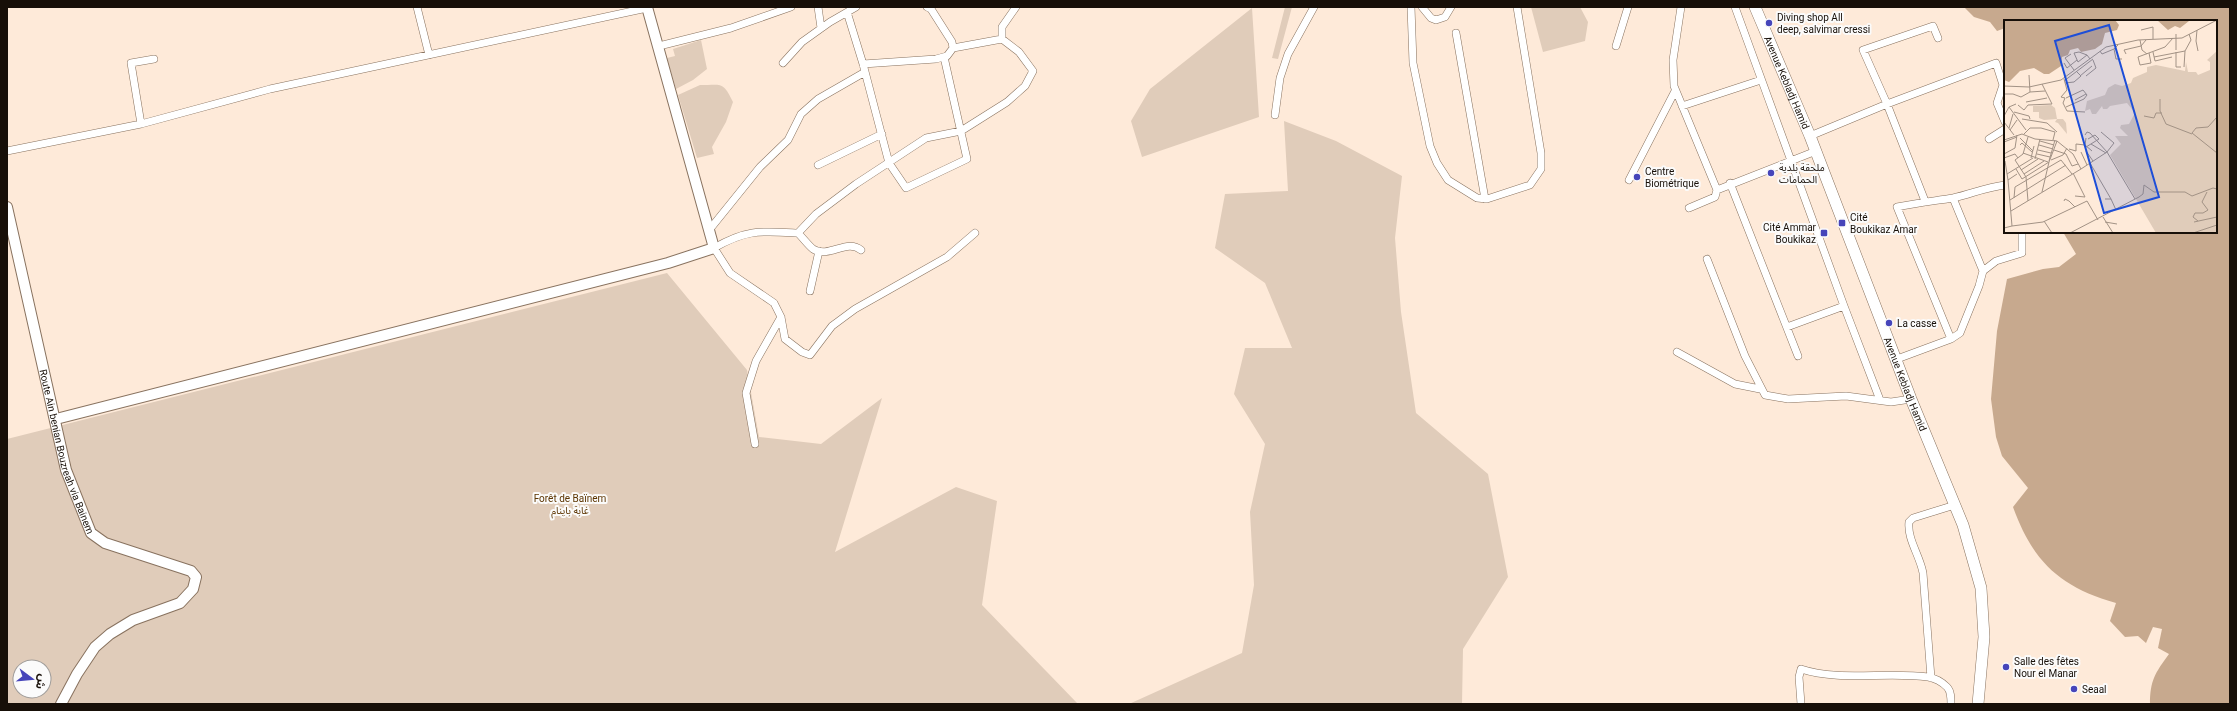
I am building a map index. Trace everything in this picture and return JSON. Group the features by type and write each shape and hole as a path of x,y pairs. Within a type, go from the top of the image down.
{"main road":[{"name":"Avenue Kebladj Hamid","path":"1755,7 1810,136 1897,359 1911,399 1964,525 1981,588 1984,637 1978,704"}],"street":[{"path":"417,7 429,55"},
{"path":"659,46 731,28 791,7"},
{"path":"818,7 821,28"},
{"path":"783,63 802,42 821,28 856,7"},
{"path":"1002,39 1002,27 1016,7"},
{"path":"1275,115 1280,78 1288,54 1314,7"},
{"path":"1411,7 1414,63 1430,146 1437,164 1448,180 1477,198 1485,199 1530,185 1541,169 1541,153 1518,7"},
{"path":"1422,7 1431,18 1436,20 1445,17 1451,7"},
{"path":"1616,46 1628,7"},
{"path":"1681,7 1673,60 1672,75 1675,91 1717,190"},
{"path":"1735,7 1760,80 1792,160 1844,306 1880,400"},
{"path":"7,151 141,124 270,89 647,8 659,46 714,248 730,273 774,303 781,317 785,339 802,352 810,355 832,326 850,313 947,257 975,233"},
{"path":"930,8 952,42 953,48"},
{"path":"847,12 864,64 889,163 906,188 967,159 944,57"},
{"path":"1924,201 1887,104 1863,50 1933,26 1938,38"},
{"path":"1456,33 1485,199"},
{"path":"798,233 816,214 926,138 961,131 1007,102 1025,86 1033,71 1019,52 1002,39 953,48 947,56 944,57 864,64"},
{"path":"141,124 131,63 154,59"},
{"path":"1810,136 1887,104 1996,63 2003,85 1997,103 2004,120"},
{"path":"710,229 760,167 788,140 801,114 818,99 866,72"},
{"path":"1682,106 1760,80"},
{"path":"1629,180 1675,91"},
{"path":"1989,139 2004,131"},
{"path":"818,165 882,134"},
{"path":"1689,208 1714,197 1717,190 1730,183 1816,151"},
{"path":"1730,183 1798,356"},
{"path":"1951,339 1897,207 1924,201 1953,198 1992,186 2004,185"},
{"path":"1897,359 1951,339 1960,333 1979,286 1983,271 1953,198"},
{"name":"Route Ain benian Bouzreah via Bainem","path":"7,207 56,419 66,470 91,533 105,544 191,571 196,577 193,589 180,603 133,620 110,634 96,647 77,674 61,704"},
{"path":"56,419 668,263 714,248 734,236 754,231 798,233 814,249 825,252 848,246 856,246 861,250"},
{"path":"1983,271 1996,261 2022,252 2022,233"},
{"path":"810,291 819,250"},
{"path":"1706,258 1760,390 1765,395 1774,398 1846,396 1891,402 1911,399"},
{"path":"1787,327 1844,306"},
{"path":"755,444 746,393 756,361 781,317"},
{"path":"1676,352 1735,384 1760,390"},
{"path":"1931,678 1923,573 1921,559 1911,540 1909,522 1914,518 1955,505"},
{"path":"1801,704 1799,677 1801,669 1810,672 1931,678 1947,687 1950,692 1951,704"}],"green space":[{"path":"1285,7 1292,7 1278,59 1272,58"},
{"path":"1531,7 1580,7 1588,22 1585,41 1543,52"},
{"path":"1252,8 1259,117 1142,157 1131,121 1150,89"},
{"path":"701,40 707,69 693,80 676,89 667,58 675,56 673,49"},
{"path":"700,85 717,85 724,87 733,102 726,122 712,147 714,154 697,158 678,95"},
{"path":"1284,121 1336,141 1402,176 1395,238 1401,312 1416,413 1488,474 1508,577 1463,649 1462,704 1129,704 1242,653 1254,585 1250,512 1265,444 1234,394 1245,348 1292,348 1265,283 1215,248 1225,194 1288,191"},
{"name":"Forêt de Baïnem غابة باينام","path":"667,273 747,370 759,437 821,444 882,398 835,552 956,487 997,501 982,605 1078,704 7,704 7,439"}],"shaded area":[{"path":"1964,7 2230,7 2230,704 2150,704 2152,683 2169,654 2158,648 2162,629 2153,627 2146,643 2138,636 2125,637 2110,621 2116,603 2096,597 2064,580 2051,570 2040,557 2030,543 2013,507 2028,488 2002,456 1996,437 1991,399 1997,331 2007,279 2043,269 2059,267 2076,254 2064,233 2217,233 2217,20 2004,20 2004,28 1997,31 1990,22 1974,17"}],"place":[{"name":"Diving shop All deep, salvimar cressi","path":"1769,23"},
{"name":"ملحقة بلدية الحمامات","path":"1771,173"},
{"name":"Centre Biométrique","path":"1637,177"},
{"name":"Cité Boukikaz Amar","path":"1842,223"},
{"name":"Cité Ammar Boukikaz","path":"1824,233"},
{"name":"La casse","path":"1889,323"},
{"name":"Salle des fêtes Nour el Manar","path":"2006,667"},
{"name":"Seaal","path":"2074,689"}]}
